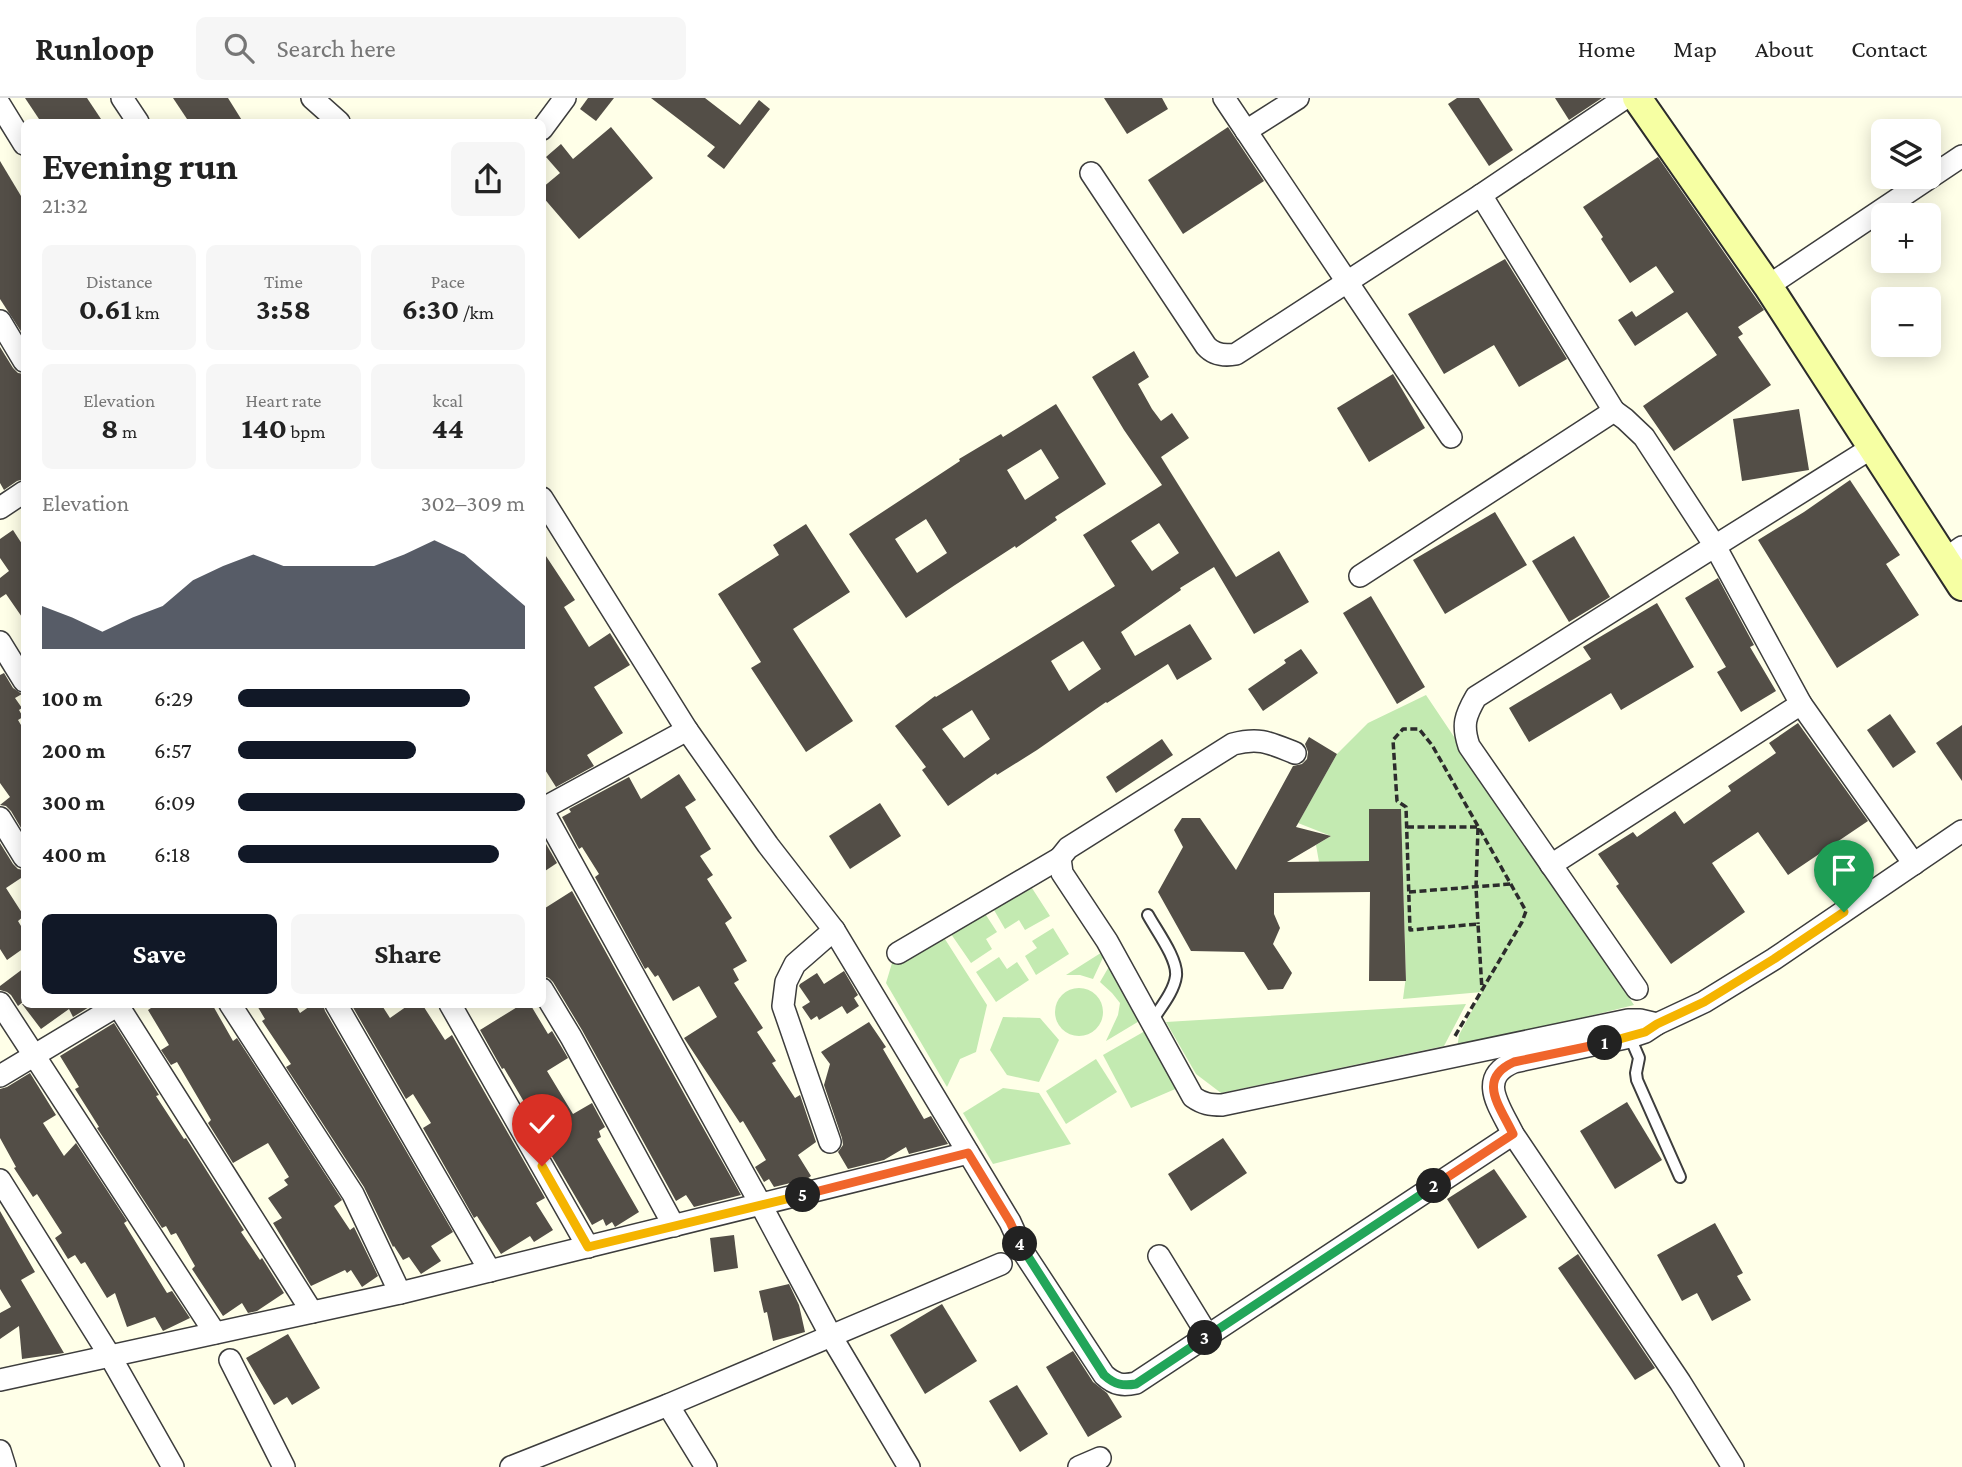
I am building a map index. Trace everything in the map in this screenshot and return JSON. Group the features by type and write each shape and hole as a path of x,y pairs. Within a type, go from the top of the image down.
{"street":[{"path":"122,98 136,119"},
{"path":"312,98 336,119"},
{"path":"546,124 565,98"},
{"path":"1224,98 1451,437"},
{"path":"1246,131 1298,98"},
{"path":"1091,173 1206,346 1215,353 1229,355 1236,354 1347,282 1625,98"},
{"path":"1637,98 1768,286 1873,447 1953,553 1962,586"},
{"path":"0,105 21,139"},
{"path":"1768,286 1962,156"},
{"path":"1481,195 1614,411 1644,437 1715,546 1801,704 1914,864"},
{"path":"0,321 21,356"},
{"path":"1360,576 1614,411"},
{"path":"1637,989 1469,746 1465,733 1466,715 1476,697 1873,447"},
{"path":"0,507 21,494"},
{"path":"546,504 687,730 768,845 834,930 1010,1222 1024,1253 1104,1375 1112,1382 1136,1384 1513,1134"},
{"path":"0,642 21,676"},
{"path":"1551,865 1801,704"},
{"path":"546,807 687,730"},
{"path":"898,953 1060,858 1068,848 1233,744 1245,740 1263,741 1295,753"},
{"path":"546,814 831,1336 909,1467"},
{"path":"0,818 21,853"},
{"path":"1734,1467 1513,1134 1494,1094 1496,1074 1514,1062 1645,1032 1704,1002 1736,984 1962,831"},
{"path":"1060,858 1062,873 1107,941 1193,1097 1207,1105 1222,1105 1628,1020 1657,1024"},
{"path":"830,1142 783,1006 786,982 795,964 834,930"},
{"path":"546,996 674,1226"},
{"path":"0,1003 215,1333"},
{"path":"0,1076 113,1008"},
{"path":"120,1008 313,1312"},
{"path":"233,1008 353,1194 400,1293"},
{"path":"338,1008 490,1271"},
{"path":"452,1008 588,1247"},
{"path":"0,1380 400,1293 968,1153"},
{"path":"0,1180 110,1356 173,1467"},
{"path":"1159,1256 1208,1336"},
{"path":"511,1467 668,1405 1001,1264"},
{"path":"230,1360 284,1467"},
{"path":"668,1405 706,1467"},
{"path":"0,1451 5,1467"},
{"path":"1079,1467 1100,1458"}],"lane":[{"path":"1148,915 1175,964 1176,975 1173,986 1152,1021"},
{"path":"1630,1037 1639,1058 1637,1080 1680,1177"}],"path":[{"path":"1452,1041 1526,911 1432,745 1419,729 1404,729 1393,740 1397,801 1406,807 1410,930 1478,924"},
{"path":"1407,827 1478,827"},
{"path":"1478,827 1476,887 1482,990"},
{"path":"1409,892 1511,884"}],"green space":[{"path":"1426,695 1634,1005 1457,1049 1459,1035 1482,992 1403,999 1406,976 1401,809 1369,809 1369,861 1319,862 1316,845 1331,836 1298,823 1337,754 1368,723"},
{"path":"1030,885 1050,916 1025,930 1019,920 1005,929 994,910"},
{"path":"984,912 997,932 986,939 992,949 971,963 951,934"},
{"path":"1053,928 1069,954 1036,975 1025,956 1037,948 1032,941"},
{"path":"943,936 987,1005 976,1052 960,1059 947,1087 886,983 892,963"},
{"path":"1107,949 1093,979 1066,975"},
{"path":"999,957 1007,969 1017,962 1029,980 996,1002 976,972"},
{"path":"1114,958 1146,1017 1106,1041 1118,1015 1120,1003 1100,982"},
{"path":"1079,988 1088,989 1096,995 1102,1003 1102,1021 1096,1029 1088,1035 1079,1036 1070,1035 1062,1029 1056,1021 1055,1012 1056,1003 1062,995 1070,989"},
{"path":"1466,1004 1444,1046 1221,1093 1196,1074 1166,1022"},
{"path":"1003,1017 1040,1018 1059,1040 1039,1082 1007,1075 990,1050"},
{"path":"1152,1027 1187,1084 1131,1108 1103,1055"},
{"path":"1096,1059 1117,1092 1066,1124 1046,1091"},
{"path":"1003,1088 1039,1093 1071,1144 993,1164 963,1113"}],"building":[{"path":"25,98 87,98 101,119 39,119"},
{"path":"173,98 228,98 241,119 187,119"},
{"path":"588,98 614,98 596,121 580,109"},
{"path":"651,98 705,98 740,125 759,100 770,109 724,169 707,156 715,147"},
{"path":"1104,98 1162,98 1168,109 1127,134"},
{"path":"1457,98 1479,98 1513,150 1489,166 1448,104"},
{"path":"1555,98 1602,98 1569,120"},
{"path":"611,127 653,178 579,239 546,201 546,185 560,173 546,157 561,144 573,159"},
{"path":"1228,127 1264,181 1183,234 1148,180"},
{"path":"1658,157 1764,310 1738,327 1743,334 1738,337 1771,385 1674,451 1643,406 1717,355 1687,312 1635,346 1618,320 1632,311 1636,317 1674,292 1656,266 1630,283 1583,207"},
{"path":"0,161 21,196 21,331 0,299"},
{"path":"1505,259 1567,359 1519,387 1494,345 1444,374 1408,314"},
{"path":"0,347 13,368 21,374 21,480 4,490 0,483"},
{"path":"1134,351 1149,377 1138,384 1152,409 1161,421 1172,413 1189,438 1161,457 1236,577 1279,551 1309,602 1254,634 1214,567 1180,588 1181,590 1121,632 1135,656 1190,624 1212,659 1177,680 1168,664 948,806 922,770 926,767 895,726 935,696 1115,586 1083,535 1162,485 1092,377","holes":["1159,523 1179,553 1152,571 1131,541","1083,641 1101,669 1069,691 1051,661","972,710 990,739 964,758 942,729"]},
{"path":"1393,374 1425,428 1369,462 1337,408"},
{"path":"1056,404 1106,484 1055,517 1057,520 1016,548 1015,546 906,618 849,534 960,461 959,459 1001,434 1003,437","holes":["1041,449 1059,478 1025,500 1007,470","926,519 947,553 917,573 895,539"]},
{"path":"1799,409 1809,470 1742,481 1733,419"},
{"path":"1850,480 1900,555 1886,564 1919,615 1837,668 1758,540"},
{"path":"1495,512 1527,565 1445,614 1413,560"},
{"path":"806,524 850,592 793,629 853,721 806,752 751,668 761,662 718,594 779,555 773,545"},
{"path":"13,530 21,542 21,616 6,594 0,598 0,578 9,571 0,558 0,539"},
{"path":"1574,536 1610,597 1569,622 1532,561"},
{"path":"546,556 575,600 564,607 589,647 610,633 630,665 594,687 623,733 587,755 594,766 556,787 546,771"},
{"path":"1718,578 1754,645 1750,647 1776,691 1741,712 1717,672 1726,667 1685,598"},
{"path":"1371,596 1425,687 1397,704 1343,613"},
{"path":"1657,603 1694,667 1621,710 1611,693 1529,742 1509,708 1591,659 1583,647"},
{"path":"1301,649 1318,673 1263,711 1248,689 1286,663 1284,660"},
{"path":"4,673 13,688 21,693 15,698 21,707 21,718 18,720 21,725 21,828 11,811 0,805 10,797 0,783 0,675"},
{"path":"1890,714 1916,752 1893,768 1867,730"},
{"path":"1798,723 1868,821 1788,875 1758,832 1712,863 1745,912 1671,964 1616,886 1619,884 1598,854 1633,832 1637,837 1675,811 1684,824 1731,791 1728,786 1776,753 1769,743"},
{"path":"1962,725 1962,781 1936,743"},
{"path":"1309,737 1337,754 1296,827 1331,836 1287,862 1369,861 1369,809 1401,809 1406,981 1369,981 1370,892 1274,893 1274,914 1280,928 1273,944 1292,973 1283,989 1268,990 1244,952 1191,951 1158,892 1183,847 1174,830 1182,818 1200,818 1236,870 1293,766 1302,764 1307,759 1305,744"},
{"path":"1162,739 1173,755 1116,793 1106,777"},
{"path":"679,774 696,800 685,807 711,849 700,856 713,875 707,879 732,918 725,923 747,961 733,969 739,980 734,983 763,1028 757,1032 776,1061 772,1063 795,1098 800,1095 816,1142 798,1155 811,1176 807,1179 774,1187 769,1179 764,1182 755,1167 766,1160 743,1121 740,1123 684,1038 717,1017 699,986 673,1001 658,975 655,977 648,967 645,969 595,877 599,874 582,847 579,849 562,817 571,812 569,809 629,777 641,799"},
{"path":"880,803 901,836 850,869 829,836"},
{"path":"0,843 13,864 21,870 21,878 6,888 21,911 21,918 18,921 21,926 21,950 7,960 0,949"},
{"path":"546,844 557,863 546,870"},
{"path":"572,891 741,1195 694,1207 686,1195 676,1201 582,1030 553,982 546,977 546,907"},
{"path":"21,970 21,1004 18,1006 11,995 0,990 0,986"},
{"path":"844,971 858,995 854,998 859,1006 847,1014 842,1006 819,1020 817,1016 811,1020 802,1007 810,1002 800,984 817,973 824,984"},
{"path":"25,1008 88,1008 73,1017 69,1009 41,1029"},
{"path":"214,1008 233,1041 237,1038 342,1200 334,1206 350,1230 354,1227 378,1276 362,1287 351,1270 347,1273 345,1270 311,1286 273,1223 282,1218 268,1198 288,1185 284,1180 289,1177 268,1143 233,1163 208,1123 211,1120 177,1062 171,1065 161,1050 169,1045 148,1010"},
{"path":"258,1008 297,1008 300,1013 307,1008 324,1008 453,1232 431,1246 441,1261 421,1274 409,1257 403,1260 393,1247 364,1187 286,1067 291,1064 262,1021 265,1019"},
{"path":"353,1008 384,1008 390,1018 404,1008 425,1008 445,1040 452,1035 545,1198 536,1203 553,1230 534,1242 530,1236 501,1254 477,1216 474,1218 423,1128 431,1123 413,1094 406,1099"},
{"path":"516,1008 532,1008 548,1034 552,1031 568,1058 547,1071 573,1114 592,1103 605,1127 599,1131 601,1137 597,1139 639,1212 615,1227 612,1222 606,1226 603,1219 592,1225 537,1131 540,1129 480,1030"},
{"path":"869,1022 886,1047 883,1049 924,1119 931,1116 948,1144 909,1154 906,1147 884,1160 848,1169 838,1152 843,1145 842,1138 824,1085 830,1064 821,1052"},
{"path":"114,1023 159,1095 156,1096 244,1230 241,1232 260,1260 262,1258 284,1293 257,1311 248,1313 242,1303 223,1316 192,1269 195,1266 176,1233 171,1235 166,1226 162,1228 75,1089 79,1087 60,1056"},
{"path":"30,1073 56,1115 43,1123 64,1156 76,1143 127,1221 124,1223 167,1293 172,1291 190,1318 163,1331 155,1317 127,1327 115,1293 107,1298 85,1262 81,1264 75,1255 68,1259 55,1238 62,1233 37,1194 33,1197 14,1168 16,1167 0,1138 0,1089"},
{"path":"1627,1102 1662,1160 1615,1189 1580,1131"},
{"path":"1223,1138 1247,1173 1191,1211 1168,1174"},
{"path":"1494,1169 1527,1217 1478,1249 1447,1199"},
{"path":"0,1211 35,1272 21,1280 64,1353 22,1359 19,1326 0,1339 0,1313 11,1307 0,1289"},
{"path":"1715,1223 1743,1273 1737,1276 1751,1300 1712,1321 1697,1293 1682,1301 1657,1255"},
{"path":"734,1235 738,1268 714,1272 710,1238"},
{"path":"1578,1254 1655,1368 1635,1380 1558,1268"},
{"path":"789,1284 799,1305 805,1332 773,1341 759,1291"},
{"path":"942,1304 977,1361 925,1394 890,1335"},
{"path":"288,1334 320,1388 292,1405 287,1397 274,1405 246,1358"},
{"path":"1073,1351 1093,1382 1107,1393 1122,1417 1088,1437 1046,1367"},
{"path":"1017,1385 1048,1434 1020,1452 989,1401"}],"route":[{"path":"542,1166 588,1247 968,1153 1010,1222 1024,1253 1104,1375 1112,1382 1136,1384 1513,1134 1494,1094 1496,1074 1505,1066 1645,1032 1736,984 1844,912"}]}
